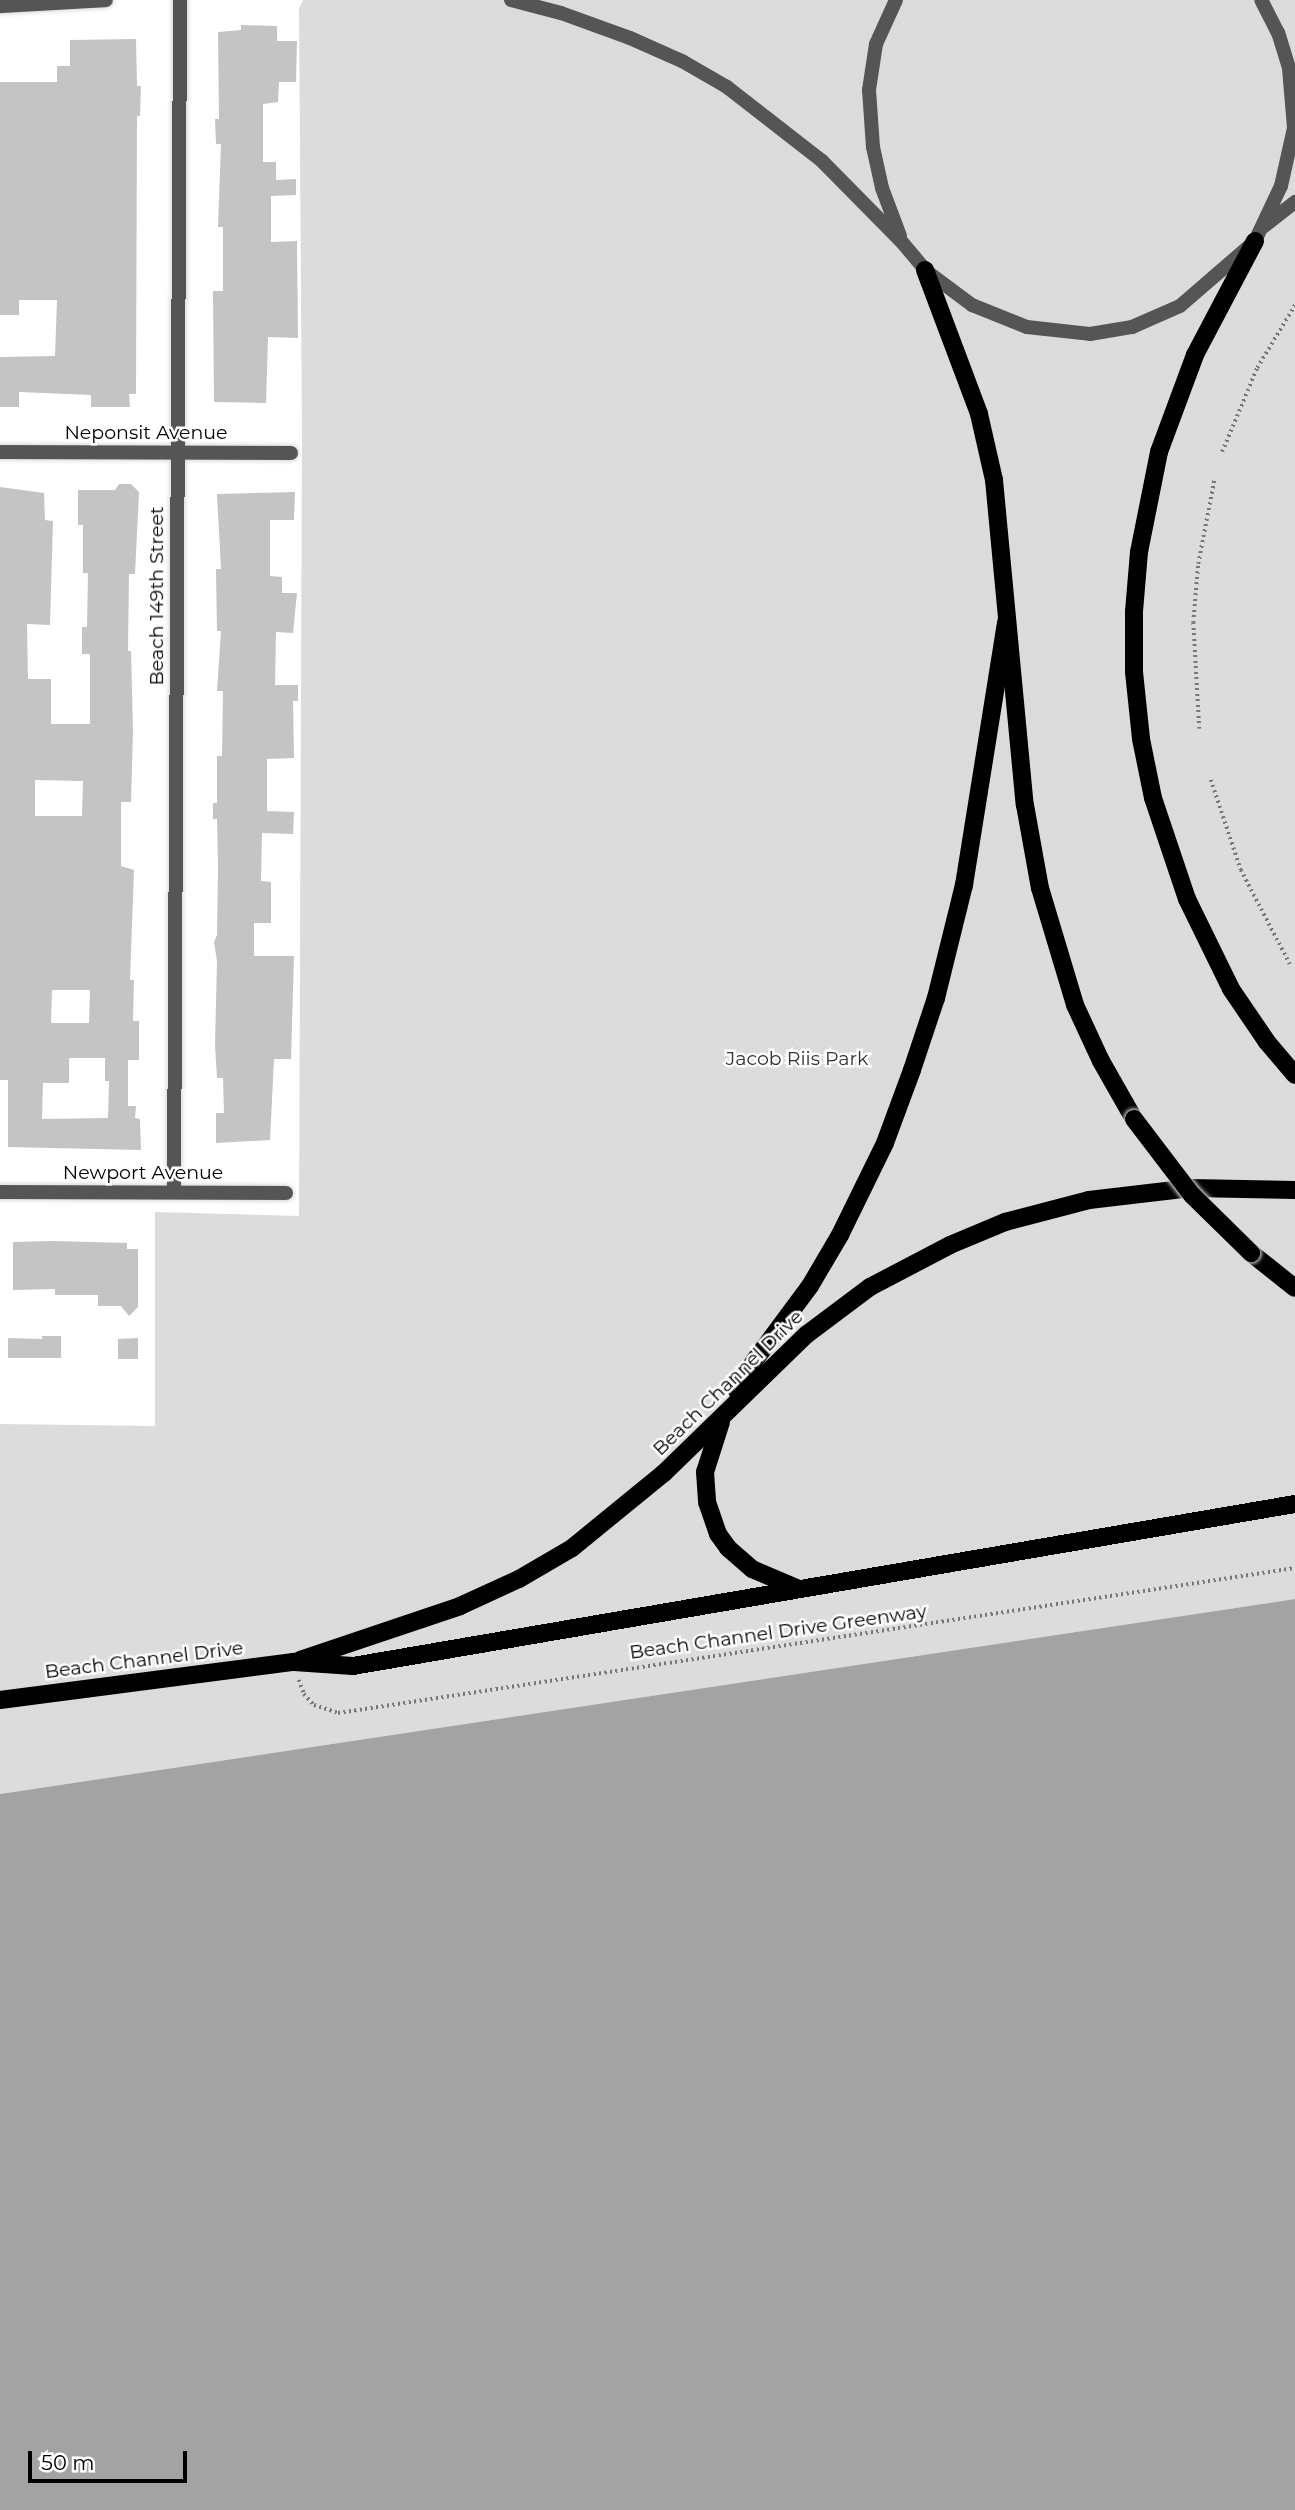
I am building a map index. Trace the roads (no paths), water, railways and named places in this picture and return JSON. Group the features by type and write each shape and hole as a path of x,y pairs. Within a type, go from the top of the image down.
{"main road":[{"path":"1259,234 1195,355 1159,452 1139,552 1134,612 1134,672 1141,739 1153,798 1186,900 1231,989 1267,1042 1295,1075"},
{"path":"925,270 979,414 988,449 1001,525 1006,622 1029,834 1048,920 1087,1033 1135,1119 1192,1195 1251,1253 1295,1288"},
{"path":"802,1590 768,1578 728,1548 712,1519 705,1472 724,1413 755,1360 810,1286 840,1235 885,1143 912,1070 936,998 964,885 1006,622"},
{"name":"Beach Channel Drive","path":"0,1700 294,1662 429,1619 519,1579 572,1548 619,1513 787,1351 845,1304 895,1272 979,1232 1050,1209 1121,1195 1191,1188 1295,1190"},
{"name":"Beach Channel Drive","path":"294,1662 353,1666 1295,1504"}],"street":[{"path":"0,6 106,0"},
{"name":"Beach 149th Street","path":"174,1192 180,0"},
{"path":"511,0 561,6 656,49 727,88 804,145 901,241 925,270 955,295 1008,322 1048,331 1090,334 1132,327 1180,306 1295,202"},
{"path":"896,0 876,44 869,108 877,167 901,241"},
{"path":"1259,234 1287,164 1294,108 1284,51 1261,0"},
{"name":"Neponsit Avenue","path":"0,452 291,453"},
{"name":"Newport Avenue","path":"0,1192 286,1193"}],"park label":[{"name":"Jacob Riis Park","path":"797,1059"}]}
